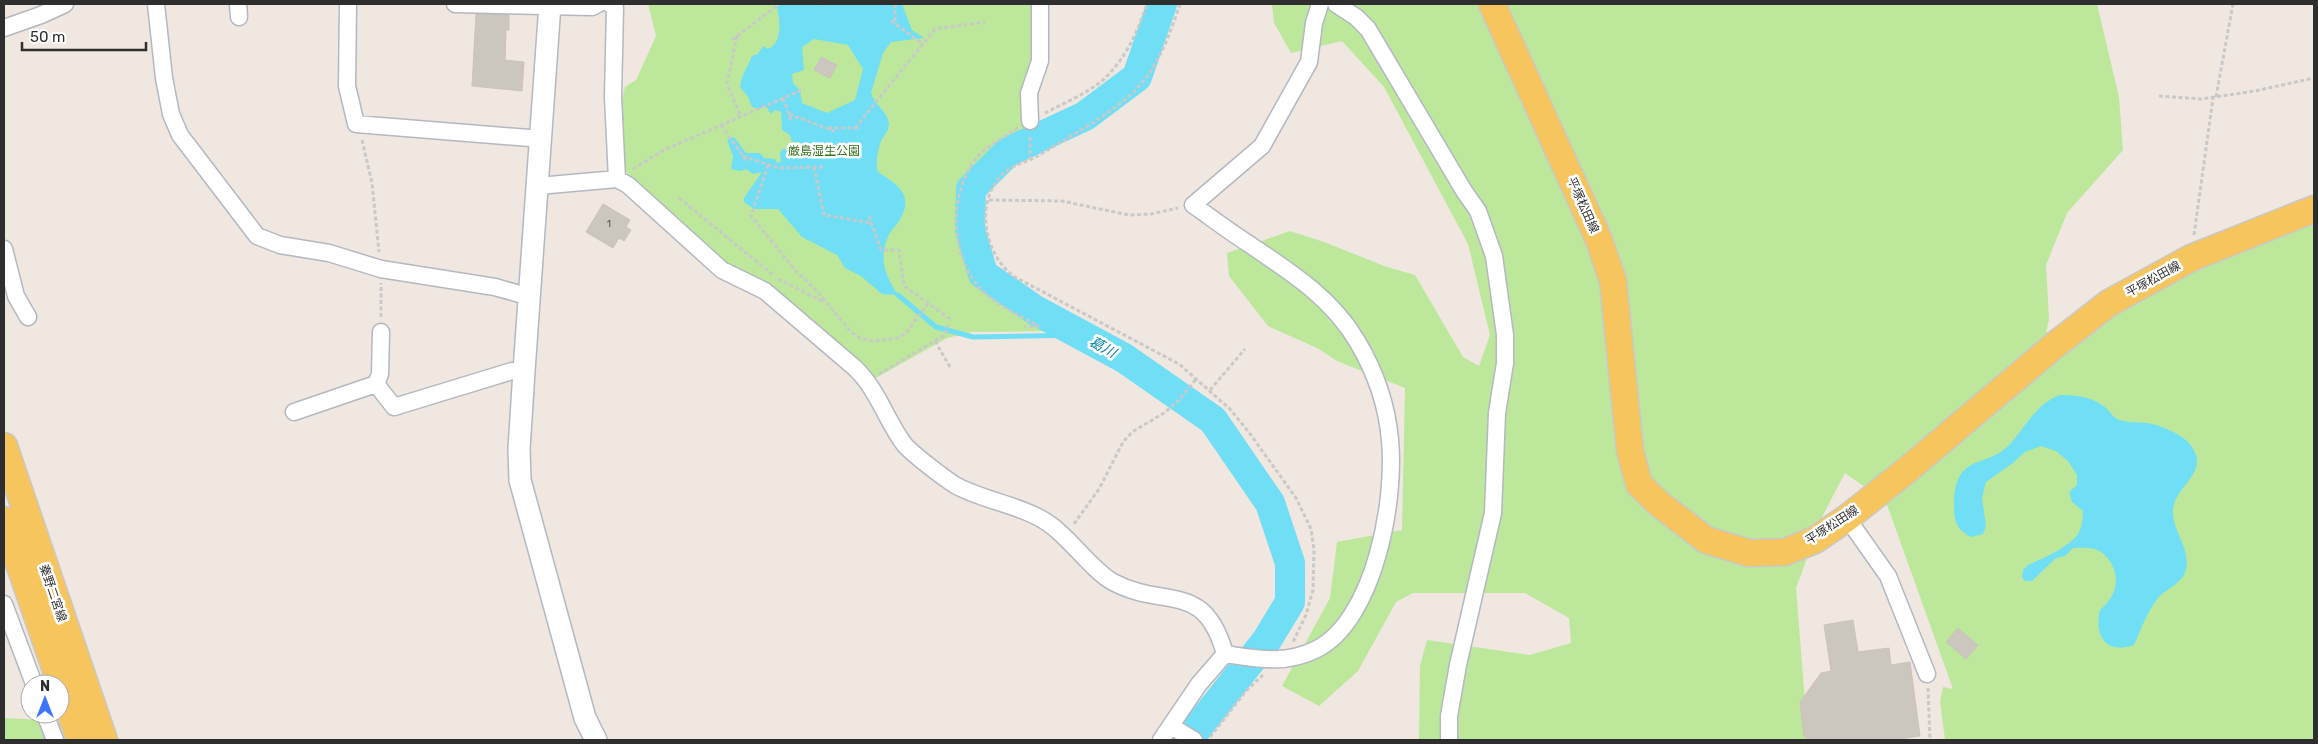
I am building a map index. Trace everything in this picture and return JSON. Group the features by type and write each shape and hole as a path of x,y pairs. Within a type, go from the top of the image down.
{"main road":[{"name":"平塚松田線","path":"1492,4 1599,240 1613,280 1630,451 1639,484 1657,502 1706,540 1749,553 1785,552 1815,540 1847,518 2055,345 2109,303 2191,258 2314,210"},
{"name":"秦野二宮線","path":"4,446 104,740"},
{"name":"秦野二宮線","path":"4,520 80,740"}],"street":[{"path":"156,4 164,78 171,114 185,142 257,236 280,245 329,253 381,269 495,287 530,296"},
{"path":"348,4 347,86 356,124 542,139"},
{"path":"455,4 592,7 598,4"},
{"path":"610,4 615,8 614,97 617,179"},
{"path":"1030,121 1029,93 1040,61 1040,4"},
{"path":"1162,740 1199,684 1231,655 1275,660 1318,649 1334,636 1362,599 1384,531 1390,487 1390,441 1385,411 1375,374 1358,341 1333,306 1276,262 1193,205 1262,146 1309,62 1314,23 1320,4"},
{"path":"1336,4 1356,17 1368,29 1464,192 1478,211 1494,256 1501,298 1505,363 1497,412 1493,513 1458,665 1449,716 1449,740"},
{"path":"4,28 41,15 56,5"},
{"path":"550,5 519,449 520,480 586,718 596,740"},
{"path":"538,186 617,179 641,196 722,270 765,291 868,380 905,445 954,484 1037,517 1052,525 1111,582 1140,592 1190,603 1200,609 1215,626 1231,655"},
{"path":"4,250 16,296 28,318"},
{"path":"294,412 376,384 380,374 381,332"},
{"path":"376,384 394,407 512,371 524,371"},
{"path":"1847,518 1888,576 1927,674"},
{"path":"4,604 30,674"},
{"path":"49,724 55,740"},
{"path":"1171,726 1194,740"}],"path":[{"path":"732,40 779,4"},
{"path":"895,4 895,24"},
{"path":"1024,327 1038,326 991,298 977,285 962,253 956,230 962,187 976,159 985,150 1030,121 1086,92 1102,80 1122,58 1141,22 1147,4"},
{"path":"1180,4 1163,47 1152,68 1136,89 1110,111 1030,160 1006,171 995,184 989,200 986,209 986,231 995,256 1002,267 1013,276 1179,364 1210,390 1230,409 1279,473 1296,498 1311,529 1314,550 1313,590 1306,615 1271,666 1246,692 1207,740"},
{"path":"2191,258 2215,97 2233,4"},
{"path":"891,21 923,44"},
{"path":"855,128 935,29 985,22"},
{"path":"737,36 727,84 741,117"},
{"path":"2159,96 2201,100 2314,78"},
{"path":"635,168 664,150 804,89"},
{"path":"783,98 792,123"},
{"path":"789,114 834,131"},
{"path":"1030,121 1030,160"},
{"path":"356,124 361,134 372,183 381,269 381,332"},
{"path":"720,125 748,163"},
{"path":"824,128 861,128"},
{"path":"743,156 778,168 825,167"},
{"path":"768,165 751,216 796,271 851,332 860,338 873,341 898,338 906,333 928,303"},
{"path":"814,167 824,216 871,223"},
{"path":"679,198 781,281 826,303"},
{"path":"989,200 1062,201 1129,215 1151,214 1193,205"},
{"path":"869,216 881,250 899,250 904,286 936,311 950,319"},
{"path":"868,380 946,334 948,326"},
{"path":"935,341 950,367"},
{"path":"1210,390 1245,349"},
{"path":"1065,538 1099,489 1123,442 1132,432 1164,413 1178,401 1196,378"},
{"path":"1927,674 1930,740"}],"green space":[{"name":"厳島湿生公園","path":"648,4 1033,4 1036,58 1023,92 1025,128 991,152 977,167 968,185 963,204 961,224 963,244 969,264 979,281 998,301 1052,331 972,332 947,338 874,379 730,268 623,169 623,125 618,118 625,87 636,80 656,36"},
{"path":"1272,4 2097,4 2119,97 2123,150 2067,213 2046,265 2049,320 2046,332 2087,326 2150,287 2314,215 2314,740 1945,740 1940,701 1943,687 1953,689 1886,502 1845,473 1823,515 1796,588 1808,740 1419,740 1420,666 1427,640 1530,655 1571,643 1569,618 1525,593 1413,593 1396,602 1358,671 1319,706 1282,686 1330,598 1337,542 1402,530 1405,388 1337,361 1317,348 1268,326 1229,276 1227,253 1290,231 1324,242 1387,267 1415,275 1463,357 1479,366 1490,335 1468,244 1384,87 1342,41 1291,53 1274,23"},
{"path":"4,718 20,719 20,724 67,724 87,740 4,740"}],"water":[{"path":"779,4 902,4 912,30 924,38 891,42 883,53 871,93 886,115 889,123 878,152 878,172 898,186 905,197 904,212 889,235 884,253 887,275 898,295 882,294 861,276 845,268 837,255 802,237 778,209 754,209 744,202 744,198 762,172 753,174 746,169 741,171 731,169 733,156 727,140 734,137 746,153 760,153 764,158 775,159 777,163 781,161 780,153 783,149 793,151 800,145 800,142 792,142 790,135 782,130 781,112 775,110 771,114 766,106 758,109 752,107 748,97 740,87 743,75 752,56 758,54 763,46 768,49 776,42 779,31 777,8","holes":["814,39 848,45 863,69 855,100 827,113 802,103 800,90 793,83 792,74 804,70 802,47"]},
{"path":"2060,395 2079,396 2090,399 2101,404 2116,418 2121,420 2147,423 2169,430 2188,442 2195,452 2197,461 2195,469 2180,492 2173,509 2175,525 2186,556 2185,572 2177,583 2154,603 2134,645 2116,647 2109,645 2100,635 2100,610 2113,594 2116,582 2116,576 2111,563 2101,552 2091,548 2073,548 2065,556 2056,558 2032,581 2025,581 2022,577 2023,570 2028,565 2055,552 2074,539 2081,526 2083,511 2072,502 2069,492 2077,485 2077,475 2068,461 2056,451 2041,446 2025,452 1986,482 1982,498 1986,526 1983,534 1971,537 1960,529 1955,519 1955,491 1959,478 1965,470 1972,464 2001,452 2011,443 2038,409"}],"building":[{"path":"476,14 509,15 509,30 506,30 505,60 524,62 522,91 472,86"},
{"path":"821,57 837,65 830,78 814,70"},
{"path":"603,204 630,220 626,227 631,230 624,241 619,238 613,248 586,232"},
{"path":"1853,620 1858,652 1889,648 1891,665 1910,662 1920,736 1893,740 1810,740 1804,736 1800,702 1821,673 1831,671 1824,625"},
{"path":"1958,628 1978,645 1966,659 1946,642"}],"waterway":[{"name":"葛川","path":"1162,4 1137,77 1085,116 1008,152 971,189 970,229 983,274 1035,310 1124,358 1213,420 1270,503 1290,563 1290,602 1267,640 1188,740"},
{"path":"898,295 936,327 973,337 1080,335"}]}
